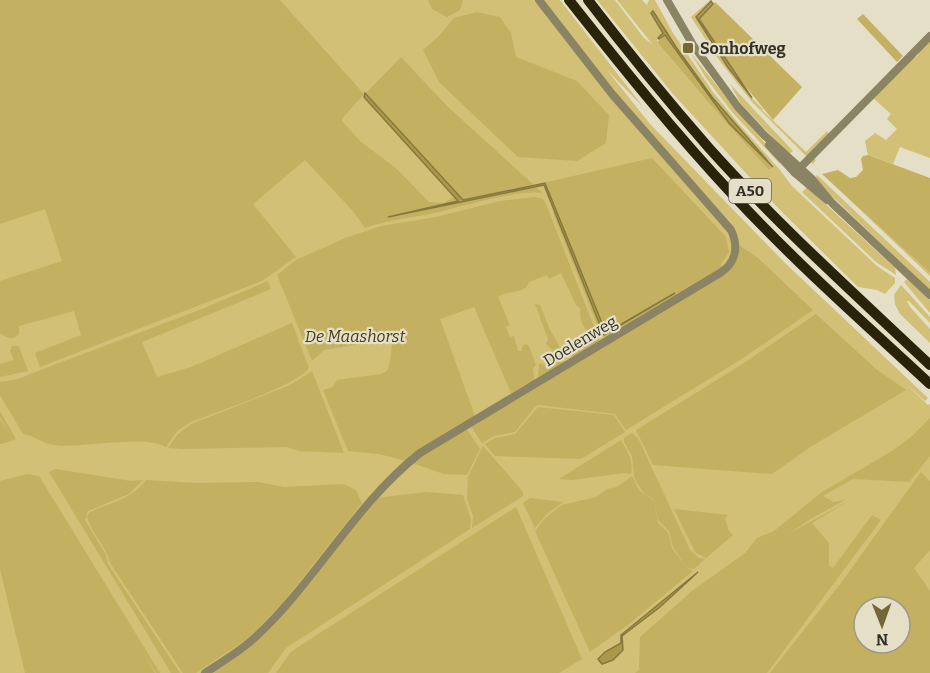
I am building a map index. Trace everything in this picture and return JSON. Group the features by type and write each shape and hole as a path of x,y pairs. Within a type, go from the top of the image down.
{"highway":[{"name":"A50","path":"568,0 650,102 734,196 781,245 930,384"},
{"name":"A50","path":"588,0 656,87 710,149 814,255 930,365"}],"street":[{"name":"Doelenweg","path":"205,673 251,641 284,608 379,489 420,453 720,273 732,263 736,248 731,230 612,94 539,0"},
{"path":"667,0 693,45 738,107 764,135 768,144 798,170 824,199 832,203 930,295"},
{"path":"798,170 930,36"}],"green space":[{"name":"De Maashorst","path":"0,0 560,0 644,108 607,70 650,124 785,263 928,398 925,401 904,382 928,405 930,404 930,673 0,673"},
{"path":"0,0 280,0 364,94 341,120 361,142 396,168 429,202 444,203 454,196 458,201 462,200 366,93 401,57 448,107 534,185 652,158 726,237 729,252 721,264 722,269 608,338 602,336 600,332 553,213 555,212 604,334 606,333 545,183 431,207 536,187 544,194 521,193 365,228 352,210 305,160 253,204 296,257 262,281 40,367 35,353 81,335 74,311 19,326 19,334 14,338 0,333 0,281 62,261 45,209 0,224"},
{"path":"428,0 463,0 460,10 447,17 432,9"},
{"path":"597,0 615,0 644,38 652,44 617,0 642,0 647,5 649,0 655,0 673,33 713,92 738,123 792,186 877,266 895,278 895,283 885,294 877,290 858,287 780,210 673,94","holes":["652,12 712,97 773,165 770,170 657,42 663,33"]},
{"path":"710,0 696,17 727,66 762,110 806,152 827,131 829,134 807,157 752,102 719,60 691,17"},
{"path":"715,2 802,87 773,120 731,69 699,18"},
{"path":"477,12 500,17 511,33 516,57 577,81 609,115 606,143 577,161 518,157 439,82 423,50 454,18"},
{"path":"863,14 903,56 897,62 857,19"},
{"path":"665,35 729,123 773,167 769,170 657,42"},
{"path":"930,40 930,158 900,147 893,164 868,155 865,141 875,133 886,140 897,129 887,119 891,114 873,98 914,56 919,54 918,52"},
{"path":"690,52 781,162 779,163 732,112 706,78"},
{"path":"730,84 793,151 789,154 741,104"},
{"path":"868,155 930,178 930,273 822,174 838,170 850,178 856,177 863,170 861,159"},
{"path":"817,175 930,282 930,290 814,179"},
{"path":"828,179 930,273 930,276"},
{"path":"807,187 895,268 896,275 876,262 802,192"},
{"path":"535,197 543,199 546,204 600,342 572,359 570,346 574,342 586,342 591,335 581,320 580,308 576,305 561,273 549,279 547,275 529,282 520,291 498,297 510,325 506,327 510,337 514,336 518,351 521,351 523,345 529,346 536,365 533,368 534,380 511,393 474,307 440,319 475,416 406,461 379,454 348,451 323,390 333,387 337,380 381,374 387,371 392,344 384,340 324,350 312,361 277,275 296,260 345,238 381,226 436,217 500,201"},
{"path":"739,245 757,257 813,310 740,360 626,430 615,414 538,405 515,432 494,436 482,443 470,425 727,272 733,266"},
{"path":"907,279 930,300 930,313 904,282"},
{"path":"268,281 271,289 142,342 157,377 191,367 292,323 309,368 289,383 191,422 177,431 166,447 143,442 66,446 50,444 23,434 0,395 0,382 18,379 202,309"},
{"path":"901,285 930,317 930,323 907,301 930,329 930,343 900,314 895,304 894,295"},
{"path":"535,304 540,305 563,358 563,363 538,378 539,363 545,365 550,359 558,356 546,344 548,339"},
{"path":"816,314 876,369 906,390 812,446 772,474 653,465 636,430 741,365"},
{"path":"12,346 18,346 20,349 28,371 0,377 0,364 14,360 10,351"},
{"path":"312,371 344,453 299,451 287,447 168,448 177,435 191,424 290,385"},
{"path":"538,407 614,415 625,432 581,459 495,456 485,444 495,438 515,434"},
{"path":"0,411 16,439 2,444 0,444 0,419 11,436 0,417"},
{"path":"930,418 930,456 909,482 853,479 823,496 833,502 845,500 788,534 852,499 812,523 829,543 829,566 833,568 872,515 881,520 767,673 635,673 639,670 640,637 692,591 745,553 757,538 774,531 822,492 892,451 911,437"},
{"path":"465,427 480,449 467,475 444,474 412,463"},
{"path":"632,433 638,438 690,550 699,558 705,559 694,569 686,567 673,547 669,531 658,520 654,500 644,493 636,482 632,456 624,442 624,438"},
{"path":"621,440 631,460 631,474 573,480 559,479"},
{"path":"483,446 523,492 523,496 472,528 473,516 467,499 468,477"},
{"path":"56,469 131,481 143,480 129,494 88,511 85,520 106,555 108,564 180,673 171,673 49,472"},
{"path":"921,472 930,481 930,550 914,568 930,591 930,673 770,673 841,583"},
{"path":"27,474 39,476 160,673 156,673 142,650 155,673 25,673 0,569 0,481"},
{"path":"632,476 639,490 654,501 658,523 668,532 672,548 686,567 693,571 629,624 590,652 535,531 545,518 562,505 596,497 607,489 617,487"},
{"path":"146,480 196,483 259,482 284,487 344,484 356,490 362,503 282,604 247,639 196,673 183,673 110,563 87,516 90,512 134,492"},
{"path":"425,492 463,495 471,519 470,529 286,648 268,673 209,673 246,648 376,498"},
{"path":"530,498 563,502 546,515 535,528 523,503"},
{"path":"516,507 582,659 559,673 276,673 290,653 298,647"},
{"path":"674,509 728,515 725,519 733,535 706,558 695,552"}],"shaded area":[{"path":"711,1 713,4 699,19 752,98 727,66 696,17"},
{"path":"653,11 712,97 773,167 729,123 665,35 658,38 663,33 651,13"},
{"path":"365,93 463,200 545,183 606,333 675,293 604,335 544,185 388,217 458,201 364,97"},
{"path":"698,572 660,607 622,636 623,650 613,660 602,664 598,659 621,643 621,635"}],"place":[{"name":"Sonhofweg","path":"688,48"}]}
